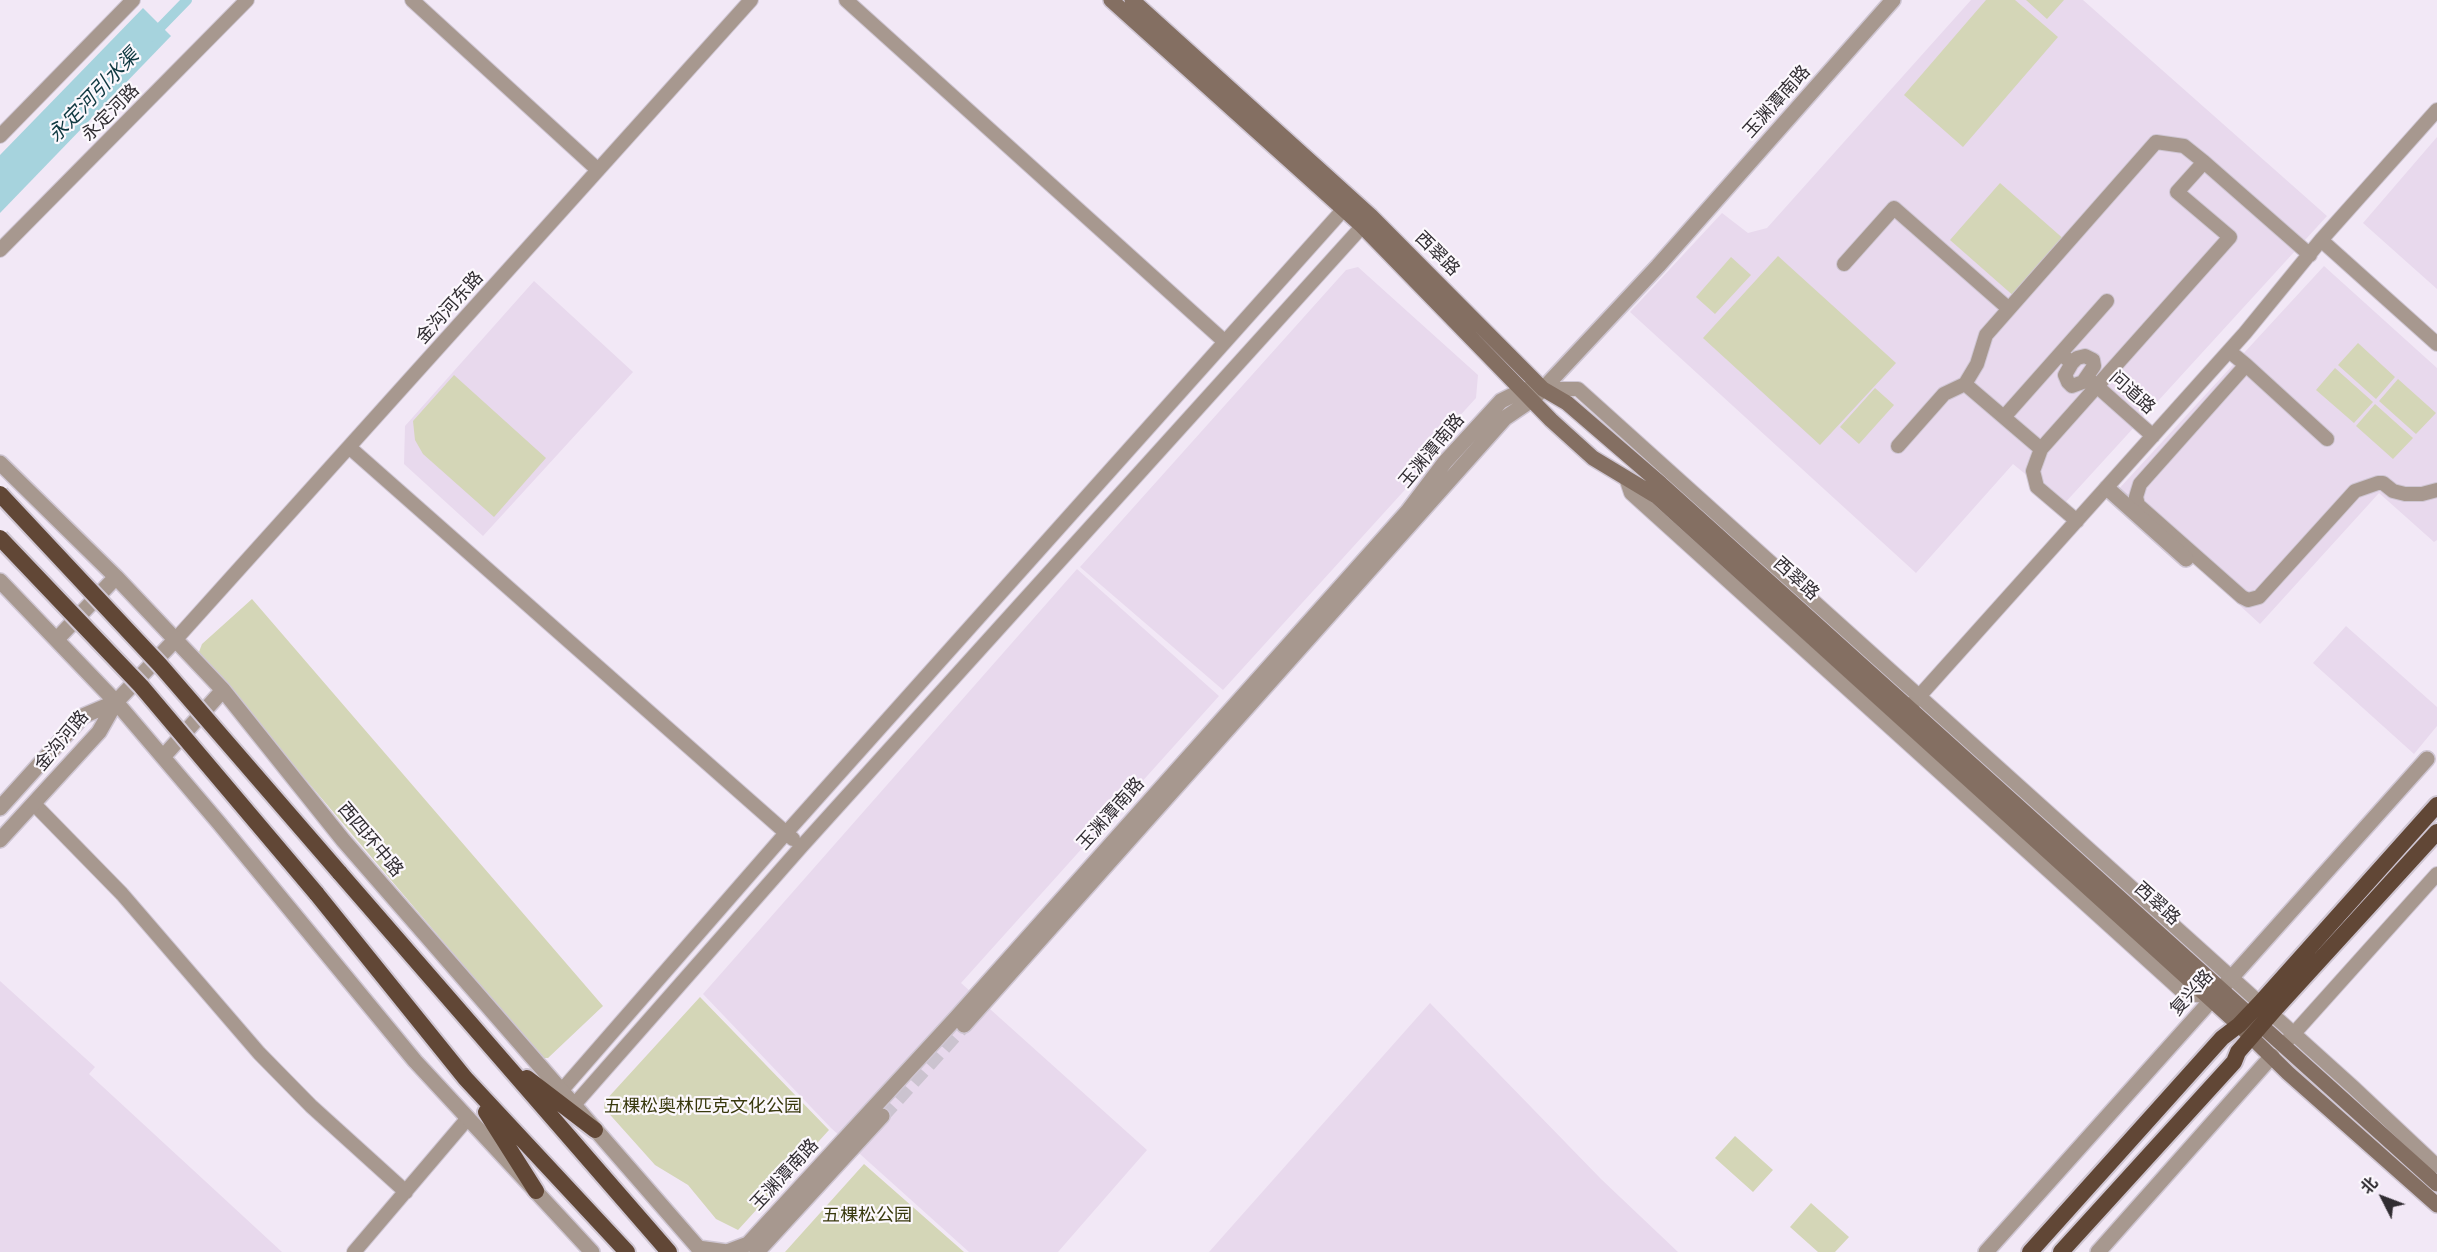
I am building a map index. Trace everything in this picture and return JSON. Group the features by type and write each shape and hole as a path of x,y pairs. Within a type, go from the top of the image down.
{"highway":[{"path":"0,494 160,665 669,1252"},
{"path":"0,538 141,686 316,893 465,1078 627,1252"},
{"path":"2061,1252 2234,1062 2255,1019 2437,805"},
{"path":"2030,1252 2222,1038 2255,1019 2437,832"},
{"path":"497,1056 595,1130"},
{"path":"465,1078 536,1191"}],"main road":[{"name":"西翠路","path":"1110,0 1366,221 1533,393 1551,420 1593,458 1656,496 1910,708"},
{"name":"西翠路","path":"1132,0 1348,205"},
{"name":"西翠路","path":"1533,393 1567,403 1661,484 1910,708 2218,991 2255,1019 2277,1051 2437,1206"},
{"name":"西翠路","path":"2277,1051 2437,1185"}],"street":[{"path":"0,136 133,0"},
{"name":"永定河路","path":"0,250 247,0"},
{"path":"412,0 598,170"},
{"name":"金沟河东路","path":"176,639 751,0"},
{"path":"846,0 1224,341"},
{"name":"玉渊潭南路","path":"964,1025 1505,418 1533,393 1658,266 1893,0"},
{"path":"2218,991 1910,708 2229,351 2321,240 2437,110"},
{"path":"1898,446 1944,394 1965,384 1977,364 1986,335 2156,142 2184,146 2310,255"},
{"path":"2077,521 2037,487 2033,471 2041,449 2092,382 2230,237 2177,192 2204,162"},
{"path":"562,1090 786,833 1348,205"},
{"path":"1844,264 1894,208 2009,309"},
{"path":"574,1105 801,847 1366,221"},
{"path":"2321,240 2437,344"},
{"path":"2004,417 2107,301"},
{"path":"2229,351 2327,439"},
{"path":"2061,354 2072,363"},
{"path":"2084,356 2093,360 2092,382 2076,386 2069,384 2065,375 2072,363 2084,356"},
{"path":"2246,365 2140,484 2136,497 2138,505 2242,597 2248,600 2259,597 2355,491 2378,483 2383,483 2393,491 2405,494 2422,494 2437,490"},
{"name":"问道路","path":"2092,382 2153,436"},
{"path":"1965,384 2041,449"},
{"name":"玉渊潭南路","path":"700,1250 727,1252 748,1244 956,1018 1408,511 1445,462 1501,401 1533,393"},
{"path":"349,447 801,847"},
{"name":"西四环中路","path":"0,463 116,577 223,690 343,840 700,1250"},
{"path":"1626,478 1631,493 2186,994 2218,991"},
{"path":"2107,488 2186,559"},
{"path":"57,639 116,577"},
{"path":"0,581 116,702 415,1061 592,1252"},
{"path":"116,702 176,639"},
{"path":"163,757 223,690"},
{"name":"金沟河路","path":"0,840 99,732 116,702"},
{"name":"金沟河路","path":"0,808 83,716 116,702"},
{"name":"复兴路","path":"1986,1252 2427,759"},
{"path":"34,804 122,894 259,1053 310,1106 406,1192"},
{"path":"2098,1252 2437,874"},
{"path":"2255,1019 2294,1033 2437,1166"},
{"name":"玉渊潭南路","path":"757,1252 882,1116"},
{"path":"354,1252 468,1118"}],"shaded area":[{"path":"1971,0 2083,0 2327,216 2063,505 2013,464 1916,573 1630,312 1722,213 1748,233 1767,228"},
{"path":"2437,137 2437,289 2363,223"},
{"path":"2324,266 2437,368 2437,540 2434,542 2379,493 2260,624 2116,492"},
{"path":"1358,267 1478,375 1476,398 1424,455 1412,482 1223,690 1080,567 1346,270"},
{"path":"534,281 633,372 483,536 404,464 405,426"},
{"path":"1077,569 1219,696 961,983 1147,1150 1058,1252 969,1252 831,1128 703,994"},
{"path":"2346,626 2437,707 2437,726 2414,754 2313,663"},
{"path":"0,981 95,1067 89,1074 282,1252 0,1252"},
{"path":"1430,1003 1601,1179 1678,1252 1209,1252"}],"green space":[{"path":"1986,0 2015,0 2058,37 1963,147 1904,95"},
{"path":"2026,0 2064,0 2047,19"},
{"path":"2000,183 2066,241 2016,298 1950,240"},
{"path":"1778,256 1896,363 1820,445 1703,338"},
{"path":"1731,257 1751,275 1715,314 1696,297"},
{"path":"2358,343 2395,377 2376,399 2338,365"},
{"path":"2335,368 2373,402 2354,423 2316,390"},
{"path":"454,375 546,458 494,517 423,454 415,440 413,421"},
{"path":"2398,379 2436,413 2416,434 2379,401"},
{"path":"1875,388 1894,405 1859,444 1840,427"},
{"path":"2375,404 2413,438 2393,459 2356,426"},
{"path":"252,599 603,1006 548,1058 542,1058 295,767 197,657 202,644"},
{"name":"五棵松奥林匹克文化公园","path":"700,997 829,1130 738,1230 716,1219 688,1185 655,1165 604,1108 605,1101"},
{"path":"1735,1136 1773,1170 1753,1192 1715,1158"},
{"name":"五棵松公园","path":"864,1164 964,1252 785,1252"},
{"path":"1811,1203 1849,1237 1835,1252 1818,1252 1790,1227"}],"water":[{"path":"143,8 171,36 0,213 0,155"}],"waterway":[{"name":"永定河引水渠","path":"151,37 187,0"}],"tunnel":[{"path":"882,1116 964,1025"}]}
